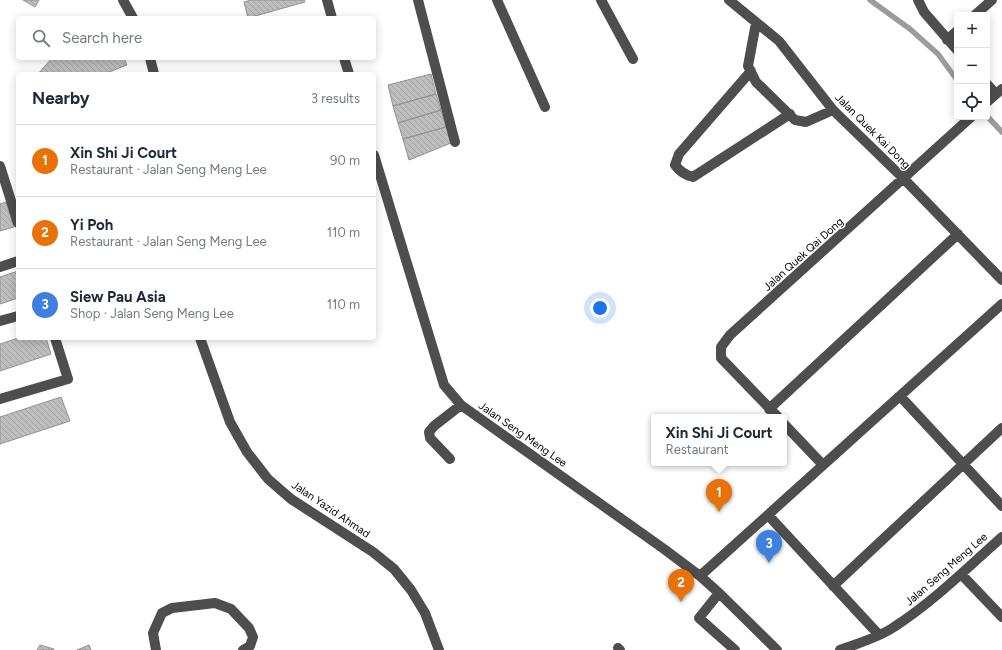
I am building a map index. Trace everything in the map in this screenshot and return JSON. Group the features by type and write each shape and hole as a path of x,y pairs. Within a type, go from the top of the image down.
{"street":[{"path":"123,0 132,16"},
{"path":"327,0 331,16"},
{"path":"418,0 455,142"},
{"path":"497,0 545,108"},
{"path":"601,0 633,59"},
{"name":"Jalan Quek Kai Dong","path":"729,0 779,41 833,110 904,178 1002,280"},
{"path":"918,0 924,12 955,48"},
{"path":"978,12 992,0"},
{"path":"756,23 748,66 756,82 795,120 806,122 833,110"},
{"path":"947,40 954,34"},
{"path":"150,60 154,72"},
{"path":"345,60 348,72"},
{"path":"751,71 680,154 675,165 679,170 684,175 693,178 790,114"},
{"name":"Jalan Quek Qai Dong","path":"775,414 721,358 721,347 730,336 968,120"},
{"name":"Jalan Seng Meng Lee","path":"376,162 444,385 461,405 700,576 719,592 777,650"},
{"path":"0,166 2,180 16,218"},
{"path":"770,408 958,234"},
{"path":"0,267 16,262"},
{"path":"700,576 1002,304"},
{"path":"0,321 16,317"},
{"path":"0,399 68,379 56,340"},
{"name":"Jalan Yazid Ahmad","path":"201,340 230,422 246,452 268,479 291,499 373,552 394,569 411,590 425,613 439,650"},
{"path":"900,396 1002,506"},
{"path":"450,460 430,438 429,432 434,426 461,405"},
{"path":"787,427 823,465"},
{"path":"833,586 1002,428"},
{"path":"768,515 879,635"},
{"name":"Jalan Seng Meng Lee","path":"840,650 893,628 931,601 1002,537"},
{"path":"961,574 1002,617"},
{"path":"719,592 699,618 734,650"},
{"path":"156,650 153,632 162,613 172,608 215,603 231,609 250,628 253,637 250,646 243,650"}],"building":[{"path":"23,0 39,0 35,7"},
{"path":"251,0 304,0 305,2 255,16 248,16 244,2"},
{"path":"50,60 125,60 127,65 109,72 40,72"},
{"path":"431,74 436,94 393,106 388,85"},
{"path":"436,94 441,110 398,123 393,106"},
{"path":"441,110 446,127 403,139 398,123"},
{"path":"446,127 451,143 409,160 403,139"},
{"path":"6,202 14,227 0,231 0,204"},
{"path":"16,272 16,299 0,304 0,277"},
{"path":"16,339 16,340 47,340 51,354 0,371 0,344"},
{"path":"61,397 70,421 0,444 0,417"},
{"path":"40,645 54,649 54,650 37,650"},
{"path":"89,645 91,650 77,650"}],"waterway":[{"path":"870,0 910,29 938,54 954,76"},
{"path":"990,119 1002,132"}],"place":[{"name":"Xin Shi Ji Court","path":"719,512"},
{"name":"Siew Pau Asia","path":"769,563"},
{"name":"Yi Poh","path":"681,602"}]}
